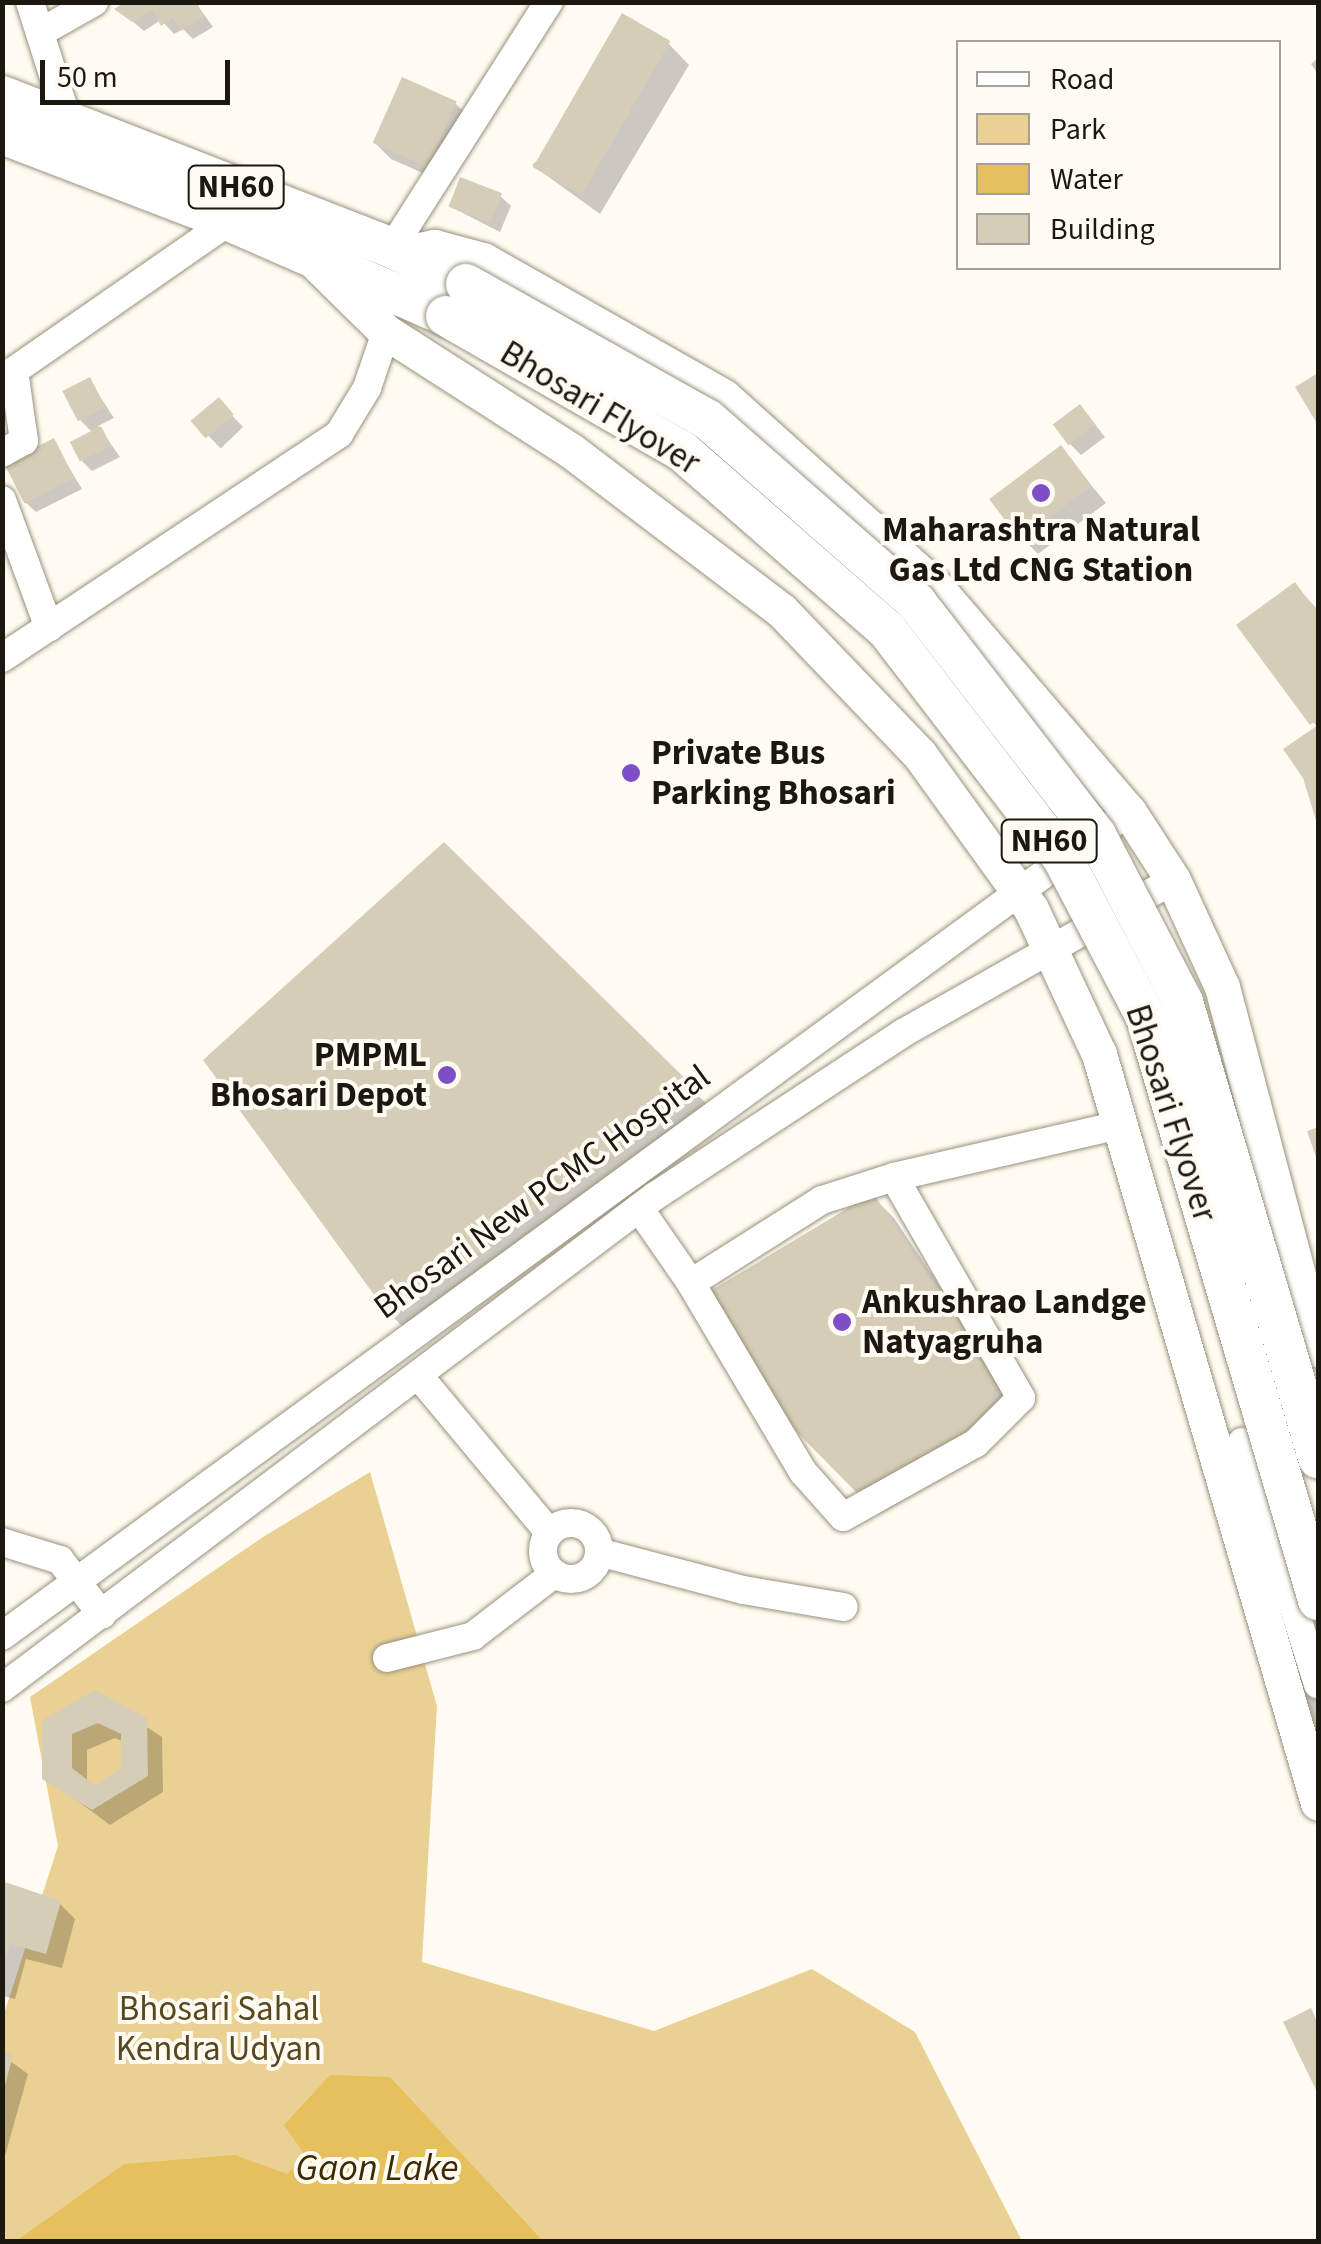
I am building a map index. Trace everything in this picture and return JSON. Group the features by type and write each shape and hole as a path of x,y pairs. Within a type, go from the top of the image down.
{"highway":[{"name":"NH60","path":"2,96 399,251 456,300"},
{"name":"NH60","path":"2,134 308,255 456,300"},
{"name":"Bhosari Flyover","path":"456,300 707,420 916,602 1096,836 1183,1002 1318,1458"},
{"name":"Bhosari Flyover","path":"456,300 683,452 872,617 1062,857 1146,1017 1318,1600"}],"main road":[{"path":"399,251 434,247 482,260 724,397 935,586 1129,812 1173,880 1222,987 1318,1350"},
{"path":"308,255 386,332 570,450 782,610 920,755 1017,888 1052,951 1099,1054 1229,1446 1318,1804"},
{"path":"1229,1446 1318,1419"}],"street":[{"path":"30,2 68,122"},
{"path":"41,32 94,2"},
{"path":"399,251 548,2"},
{"path":"2,453 24,442 8,375 229,221"},
{"path":"2,658 339,434 367,388 386,332"},
{"path":"2,500 48,628"},
{"name":"Bhosari New PCMC Hospital","path":"2,1636 1017,888 1129,812"},
{"name":"Bhosari New PCMC Hospital","path":"2,1688 639,1208 942,1010 1173,880"},
{"path":"691,1282 822,1200 894,1177 1120,1125"},
{"path":"639,1208 691,1282 803,1472 844,1517 976,1442 1021,1398 894,1177"},
{"path":"418,1375 548,1531"},
{"path":"1229,1446 1318,1684"},
{"path":"548,1531 578,1522 595,1535 602,1554"},
{"path":"548,1531 542,1552 555,1573 566,1581 590,1573 602,1554"},
{"path":"2,1542 60,1560 102,1615"},
{"path":"602,1554 743,1590 844,1607"},
{"path":"387,1658 474,1636 555,1573"}],"green space":[{"name":"Bhosari Sahal Kendra Udyan","path":"370,1472 437,1706 422,1962 654,2031 812,1969 915,2032 1022,2241 3,2242 3,2017 58,1846 30,1697 263,1537"}],"water":[{"name":"Gaon Lake","path":"330,2075 390,2077 543,2241 16,2241 124,2164 235,2155 287,2174 305,2155 284,2125"}],"building":[{"path":"125,2 196,2 204,16 181,31 173,18 161,26 152,10 132,22 114,9"},
{"path":"622,13 670,41 581,195 533,167"},
{"path":"402,77 457,101 428,167 373,143"},
{"path":"460,177 502,193 491,223 449,207"},
{"path":"1318,373 1318,425 1295,387"},
{"path":"90,377 105,407 78,421 62,391"},
{"path":"219,397 234,415 205,438 191,421"},
{"path":"1080,404 1096,425 1068,445 1053,424"},
{"path":"101,426 111,446 80,461 70,442"},
{"path":"54,438 74,478 25,504 4,463"},
{"name":"Maharashtra Natural Gas Ltd CNG Station","path":"1061,445 1092,486 1020,540 989,499"},
{"path":"1295,582 1318,613 1318,719 1310,725 1236,625"},
{"path":"1318,725 1318,827 1303,778 1283,749"},
{"name":"PMPML Bhosari Depot","path":"444,842 696,1089 391,1318 203,1060"},
{"path":"1318,1127 1318,1163 1307,1131"},
{"name":"Ankushrao Landge Natyagruha","path":"873,1193 998,1380 991,1403 966,1432 857,1493 781,1416 707,1293"},
{"path":"95,1690 147,1718 148,1776 92,1810 42,1779 42,1720","holes":["98,1723 121,1734 121,1768 95,1786 72,1768 72,1734"]},
{"path":"2,1881 61,1901 46,1954 10,1944 4,1966"},
{"path":"1311,2008 1318,2024 1318,2094 1283,2022"},
{"path":"2,2052 13,2055 4,2089 2,2089"}],"place":[{"name":"Maharashtra Natural Gas Ltd CNG Station","path":"1041,493"},
{"name":"Private Bus Parking Bhosari","path":"631,773"},
{"name":"PMPML Bhosari Depot","path":"447,1075"},
{"name":"Ankushrao Landge Natyagruha","path":"842,1322"}]}
